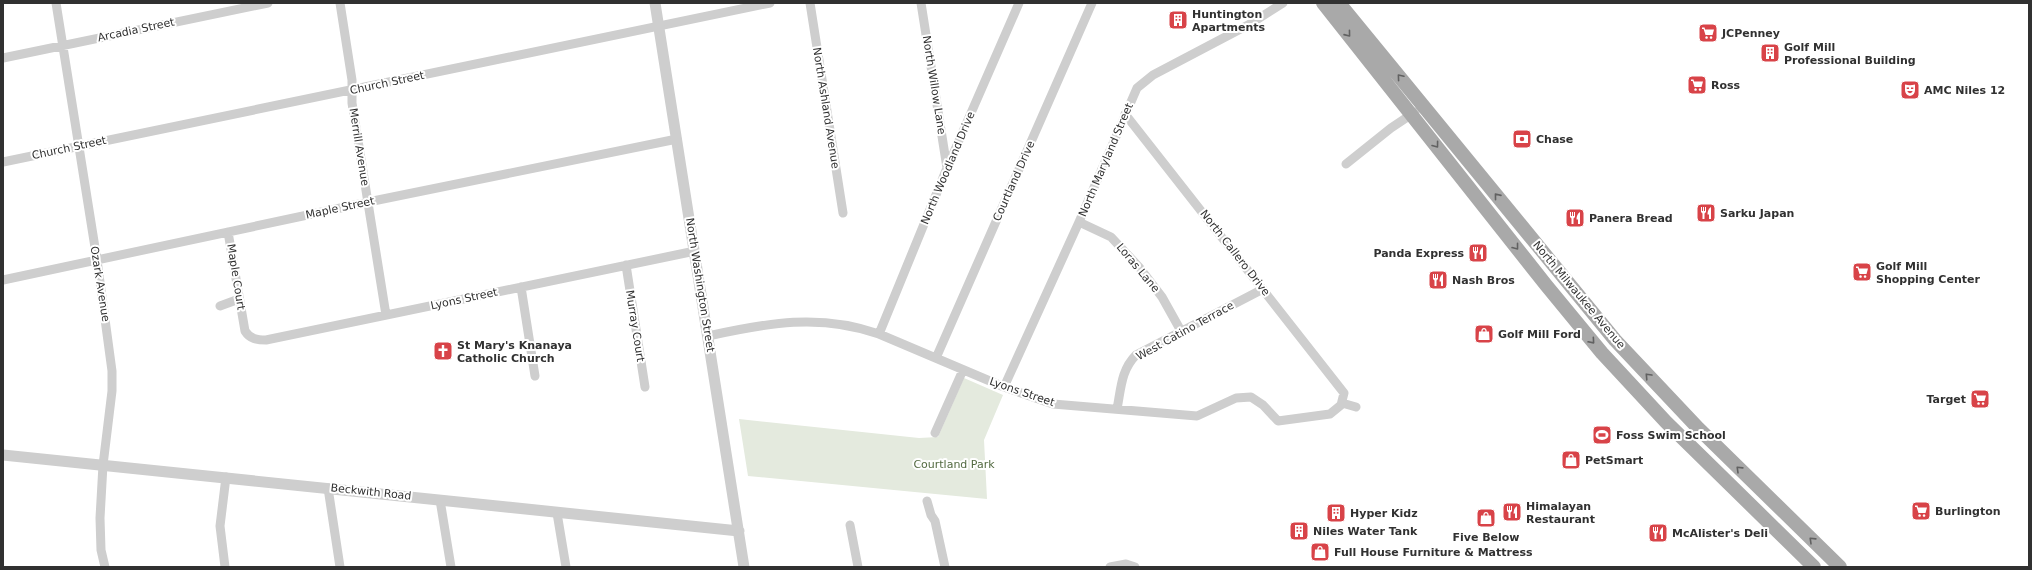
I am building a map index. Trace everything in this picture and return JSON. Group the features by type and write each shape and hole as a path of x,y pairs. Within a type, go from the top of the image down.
{"main road":[{"name":"North Milwaukee Avenue","path":"1324,3 1624,350 1698,428 1840,567"},
{"name":"North Milwaukee Avenue","path":"1339,3 1546,285 1602,352 1685,441 1814,567"}],"street":[{"name":"Ozark Avenue","path":"56,3 97,260 112,371 112,391 103,465 100,518 101,550 105,567"},
{"name":"Arcadia Street","path":"3,58 268,3"},
{"name":"Merrill Avenue","path":"340,3 352,90 352,102 386,315"},
{"name":"North Washington Street","path":"655,3 744,567"},
{"name":"Church Street","path":"3,162 659,26 740,6 770,3"},
{"name":"North Ashland Avenue","path":"810,3 843,213"},
{"name":"North Willow Lane","path":"921,3 947,168"},
{"name":"North Woodland Drive","path":"879,334 947,168 1019,3"},
{"name":"Courtland Drive","path":"936,358 1092,3"},
{"name":"North Maryland Street","path":"1004,387 1079,222 1136,88 1147,78 1250,24 1283,3"},
{"path":"1346,164 1391,128 1418,110"},
{"name":"North Callero Drive","path":"1125,114 1344,393 1342,403"},
{"name":"Maple Street","path":"3,280 368,202 677,139"},
{"name":"Loras Lane","path":"1079,222 1111,237 1139,267 1162,297 1181,331"},
{"name":"Maple Court","path":"228,232 243,322"},
{"name":"Lyons Street","path":"243,322 250,338 266,340 694,250"},
{"name":"Murray Court","path":"626,265 645,387"},
{"path":"521,287 535,376"},
{"name":"West Catino Terrace","path":"1117,409 1123,376 1129,362 1136,355 1263,289"},
{"path":"220,306 239,299"},
{"name":"Lyons Street","path":"708,336 754,326 796,321 858,326 1004,387 1053,404 1197,416 1236,398 1251,397 1263,405 1278,421 1330,414 1341,406 1342,403"},
{"path":"935,433 963,370"},
{"path":"1342,403 1356,407"},
{"name":"Beckwith Road","path":"3,455 739,531"},
{"path":"225,567 220,526 226,477"},
{"path":"328,488 340,567"},
{"path":"440,500 451,567"},
{"path":"927,500 931,515 935,521 944,567"},
{"path":"557,513 566,567"},
{"path":"850,525 858,567"},
{"path":"1110,567 1130,565"}],"green space":[{"name":"Courtland Park","path":"964,378 1003,395 984,440 987,499 748,476 739,419 919,438 938,437"}],"place":[{"name":"Huntington Apartments","path":"1178,20"},
{"name":"JCPenney","path":"1708,33"},
{"name":"Golf Mill Professional Building","path":"1770,53"},
{"name":"Ross","path":"1697,85"},
{"name":"AMC Niles 12","path":"1910,90"},
{"name":"Chase","path":"1522,139"},
{"name":"Sarku Japan","path":"1706,213"},
{"name":"Panera Bread","path":"1575,218"},
{"name":"Panda Express","path":"1478,253"},
{"name":"Golf Mill Shopping Center","path":"1862,272"},
{"name":"Nash Bros","path":"1438,280"},
{"name":"Golf Mill Ford","path":"1484,334"},
{"name":"St Mary's Knanaya Catholic Church","path":"443,351"},
{"name":"Target","path":"1980,399"},
{"name":"Foss Swim School","path":"1602,435"},
{"name":"PetSmart","path":"1571,460"},
{"name":"Burlington","path":"1921,511"},
{"name":"Himalayan Restaurant","path":"1512,512"},
{"name":"Hyper Kidz","path":"1336,513"},
{"name":"Five Below","path":"1486,518"},
{"name":"Niles Water Tank","path":"1299,531"},
{"name":"McAlister's Deli","path":"1658,533"},
{"name":"Full House Furniture & Mattress","path":"1320,552"}]}
